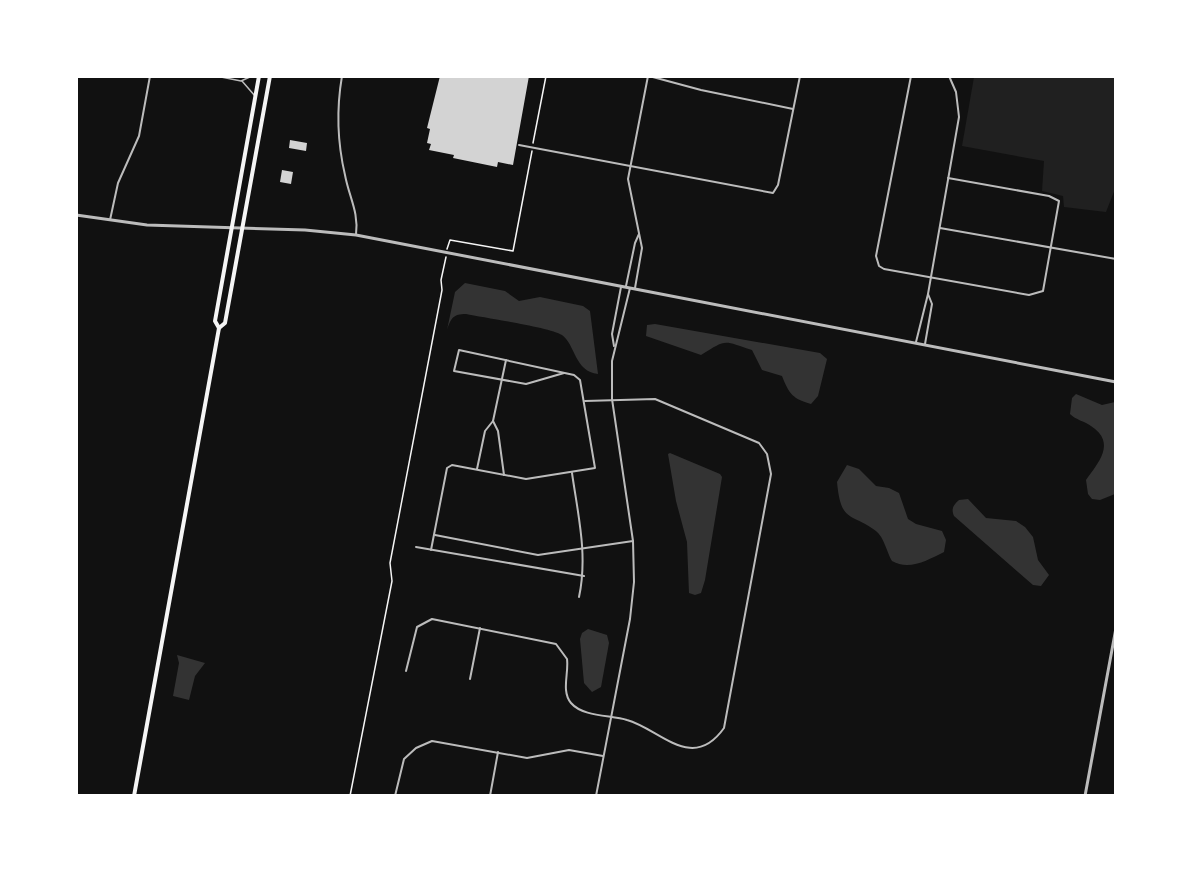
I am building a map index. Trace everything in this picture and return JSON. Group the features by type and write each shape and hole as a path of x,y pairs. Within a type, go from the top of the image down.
{"main road":[{"path":"219,328 215,321 259,76"},
{"path":"134,795 219,328 225,323 270,76"}],"street":[{"path":"110,221 118,183 139,136 150,76"},
{"path":"342,76 337,117 338,140 345,177 357,214 356,235"},
{"path":"635,289 642,248 628,178 649,76 700,90 793,109"},
{"path":"519,145 775,192 800,76"},
{"path":"911,76 876,261 884,269 1035,295 1045,287 1060,203 1056,198 948,178"},
{"path":"916,342 928,294 959,117 956,92 949,76"},
{"path":"76,215 147,225 325,231 356,235 1116,382"},
{"path":"940,228 1116,259"},
{"path":"614,346 620,338 635,243 639,234"},
{"path":"596,795 630,619 634,582 633,541 612,399 614,346 612,333 621,286"},
{"path":"925,344 932,304 928,294"},
{"path":"431,550 447,468 452,465 526,479 595,468 580,380 574,375 459,350 454,370 526,384 564,374"},
{"path":"477,470 485,431 493,421 506,360"},
{"path":"406,670 412,636 417,627 432,619 556,644 567,659 565,685 569,701 581,710 634,722 659,738 683,746 702,746 714,740 724,728 768,494 770,461 759,443 655,399 585,401"},
{"path":"493,421 498,431 504,475"},
{"path":"572,473 584,549 584,576 579,597"},
{"path":"434,535 538,555 633,541"},
{"path":"416,547 584,576"},
{"path":"470,679 480,628"},
{"path":"1085,795 1116,628"},
{"path":"395,795 400,767 405,759 424,744 438,742 536,758 554,751 569,750 603,756"},
{"path":"490,795 498,752"}],"lane":[{"path":"216,76 241,81 256,97"},
{"path":"241,81 252,76"}],"path":[{"path":"350,795 392,581 390,563 450,240 513,251 546,76"}],"shaded area":[{"path":"974,77 1115,77 1115,189 1106,212 1064,207 1063,196 1042,191 1044,161 962,146"},
{"path":"465,283 505,291 519,301 540,297 583,306 590,311 598,374 584,368 566,339 555,332 466,314 453,318 447,330 455,292"},
{"path":"655,324 820,353 827,359 818,396 811,404 796,398 782,376 762,370 752,350 725,343 701,355 646,336 647,325"},
{"path":"1076,394 1102,405 1115,402 1115,494 1100,500 1092,499 1088,494 1086,480 1103,453 1103,439 1091,426 1070,414 1072,398"},
{"path":"668,454 720,474 722,477 705,580 701,593 695,595 689,593 687,542 676,501"},
{"path":"847,465 859,469 876,486 889,488 899,493 908,519 916,524 942,531 946,540 944,552 912,565 892,561 879,534 849,515 841,505 837,482"},
{"path":"968,499 986,518 1016,521 1025,527 1033,537 1038,560 1049,575 1041,586 1033,585 954,516 955,504 959,500"},
{"path":"588,629 607,635 609,643 601,687 592,692 584,683 580,639 582,633"},
{"path":"177,655 205,663 195,676 189,700 173,696 179,663"}],"building":[{"path":"440,76 529,76 513,165 498,162 497,167 453,158 454,155 429,150 431,144 427,143 430,129 427,128"},
{"path":"290,140 307,143 306,151 289,148"},
{"path":"282,170 293,172 291,184 280,182"}]}
